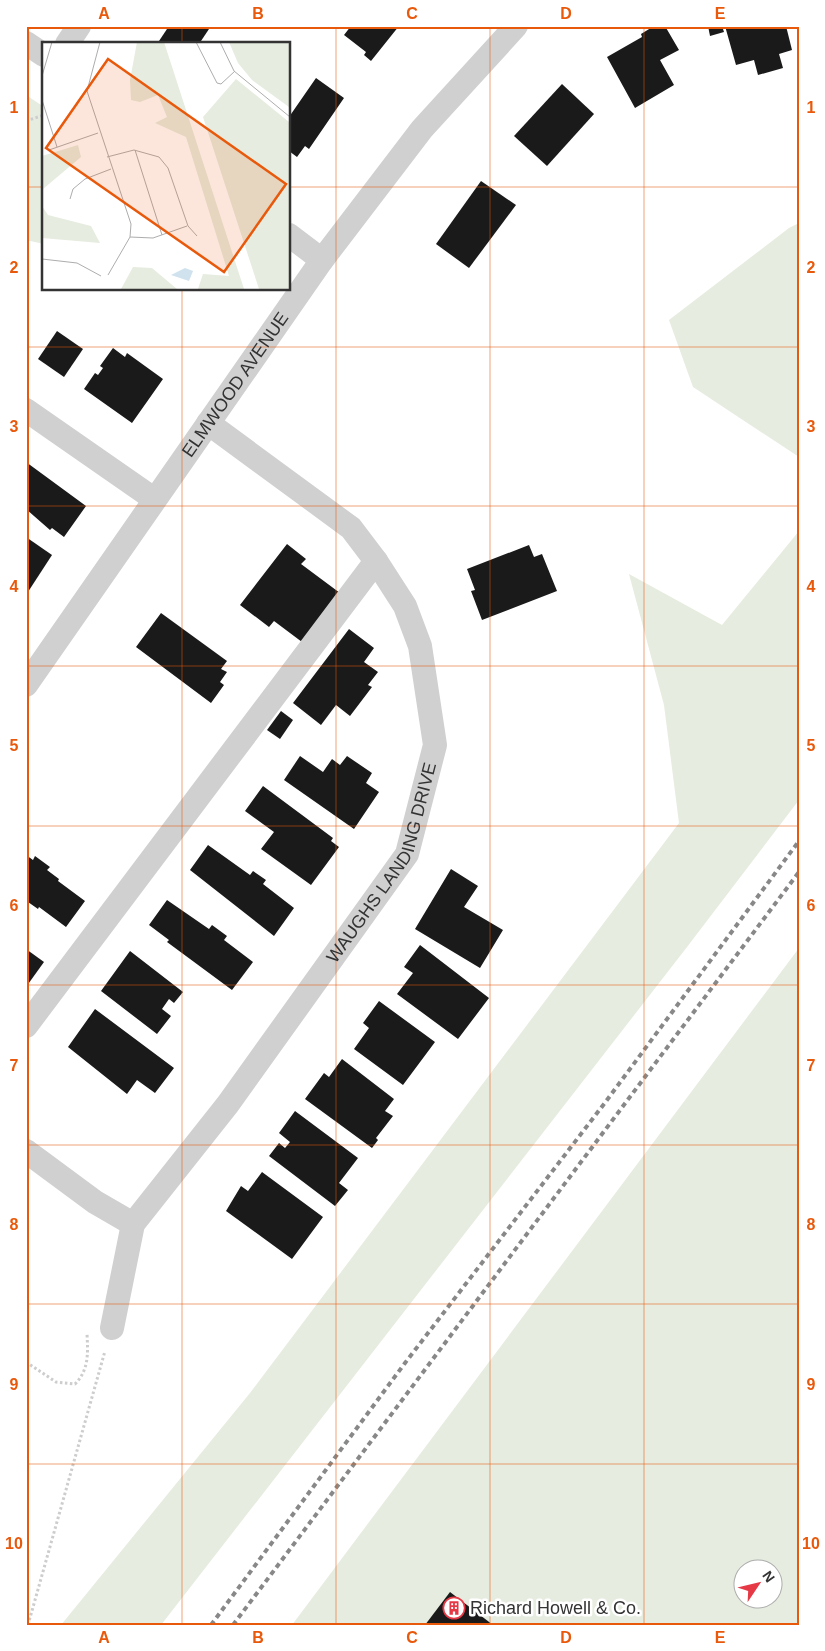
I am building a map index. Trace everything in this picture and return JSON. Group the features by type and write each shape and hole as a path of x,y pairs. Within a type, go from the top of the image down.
{"street":[{"path":"68,42 79,26"},
{"name":"ELMWOOD AVENUE","path":"26,685 322,260 422,129 516,26"},
{"path":"26,43 42,54"},
{"path":"290,236 322,260"},
{"path":"26,410 154,500"},
{"name":"WAUGHS LANDING DRIVE","path":"112,1328 133,1224 228,1104 407,854 435,745 420,646 405,606 376,560 351,528 208,423"},
{"path":"26,1026 376,560"},
{"path":"26,1151 95,1202 133,1224"}],"path":[{"path":"26,121 42,116"},
{"path":"28,1625 112,1328"},
{"path":"26,1362 56,1382 75,1384 84,1375 88,1354 86,1330"}],"shaded area":[{"path":"26,95 42,106 42,244 26,240"},
{"path":"799,223 799,457 693,387 669,320 789,228"},
{"path":"799,531 799,800 161,1625 61,1625 250,1393 679,823 664,705 629,574 722,625"},
{"path":"799,948 799,1625 292,1625"}],"building":[{"path":"169,26 211,26 200,42 158,42"},
{"path":"351,26 399,26 371,61 364,55 366,52 344,35"},
{"path":"654,26 665,26 679,50 660,60 674,85 635,108 607,57 642,37 641,34"},
{"path":"708,26 722,26 724,32 710,36"},
{"path":"725,26 786,26 792,50 779,54 783,68 758,75 754,60 736,65"},
{"path":"316,78 344,98 309,149 305,146 297,157 290,152 290,116"},
{"path":"562,84 594,114 547,166 514,136"},
{"path":"481,181 516,205 469,268 436,244"},
{"path":"57,331 83,349 64,377 38,359"},
{"path":"113,348 125,357 127,353 163,379 132,423 84,389 95,373 98,375 103,368 100,366"},
{"path":"26,462 86,506 64,537 52,528 50,530 26,509"},
{"path":"26,537 52,555 26,595"},
{"path":"287,544 306,559 301,564 340,593 302,642 274,621 269,627 240,605"},
{"path":"529,545 534,557 542,554 557,591 482,620 471,591 475,590 467,569"},
{"path":"161,613 227,661 221,669 227,672 220,682 224,685 211,703 136,647"},
{"path":"349,629 374,648 364,662 378,672 368,685 372,687 350,716 336,705 321,725 293,703"},
{"path":"281,711 293,720 280,739 267,730"},
{"path":"300,756 323,772 332,759 340,765 347,756 372,773 366,783 379,792 354,829 284,780"},
{"path":"263,786 333,838 331,841 339,847 311,885 261,849 274,832 245,811"},
{"path":"208,845 250,875 253,871 266,880 263,884 294,908 274,936 190,870"},
{"path":"26,855 33,860 35,856 50,867 47,870 59,879 58,881 85,901 66,927 39,907 38,909 28,902 26,904"},
{"path":"451,869 478,886 464,907 503,930 480,968 415,929"},
{"path":"167,900 209,929 212,925 227,936 224,940 253,962 232,990 167,942 169,940 149,925"},
{"path":"420,945 489,998 458,1039 397,994 413,973 404,967"},
{"path":"26,949 44,962 26,987"},
{"path":"130,951 183,992 174,1003 169,999 162,1009 171,1016 157,1034 101,991"},
{"path":"379,1001 435,1042 403,1085 354,1049 369,1028 363,1023"},
{"path":"95,1009 174,1068 155,1093 137,1080 127,1094 68,1047"},
{"path":"342,1059 394,1099 385,1111 393,1116 376,1138 378,1140 372,1148 305,1099 324,1073 329,1077"},
{"path":"295,1111 358,1158 339,1183 348,1190 335,1206 269,1156 279,1143 285,1148 290,1142 279,1133"},
{"path":"262,1172 323,1217 292,1259 226,1211 241,1186 248,1191"},
{"name":"Richard Howell & Co.","path":"450,1592 493,1625 425,1625"}],"railway":[{"path":"211,1625 405,1363 604,1104 799,841"},
{"path":"233,1625 799,872"}],"place":[{"name":"Richard Howell & Co.","path":"454,1608"}]}
